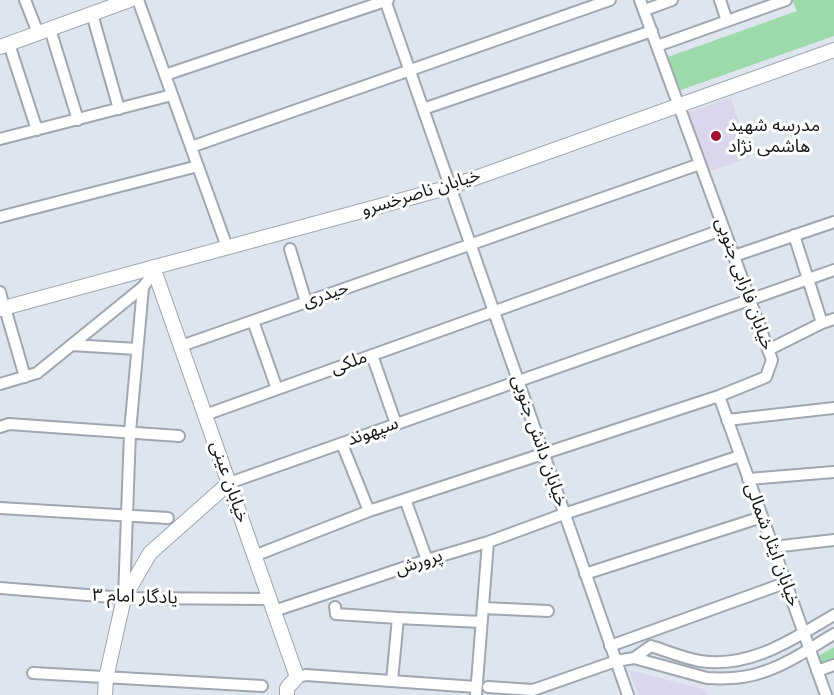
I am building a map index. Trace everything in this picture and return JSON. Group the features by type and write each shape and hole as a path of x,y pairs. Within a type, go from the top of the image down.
{"street":[{"path":"25,0 44,31 78,120"},
{"path":"37,130 4,45 130,0"},
{"path":"138,0 227,247"},
{"path":"165,75 386,0"},
{"name":"خیابان دانش جنوبی","path":"386,0 628,695"},
{"path":"191,147 610,0"},
{"path":"642,5 672,0"},
{"path":"720,0 727,21"},
{"path":"657,46 786,0"},
{"name":"خیابان فارابی جنوبی","path":"543,453 718,396 766,377 772,360 642,5"},
{"path":"92,14 120,109"},
{"path":"423,109 652,31"},
{"name":"خیابان ناصرخسرو","path":"4,311 227,247 450,187 834,50"},
{"path":"0,139 172,95"},
{"name":"حیدری","path":"181,346 700,164"},
{"path":"0,218 198,166"},
{"path":"734,256 834,222"},
{"name":"ملکی","path":"205,415 724,229"},
{"path":"794,236 822,323"},
{"path":"290,249 306,302"},
{"path":"0,384 37,373 143,287 154,269"},
{"name":"خیابان عینی","path":"154,269 297,677"},
{"name":"سپهوند","path":"229,483 834,270"},
{"path":"105,695 106,678 124,598 130,432 143,287"},
{"path":"0,292 25,377"},
{"path":"768,350 834,319"},
{"path":"253,321 277,389"},
{"path":"72,345 137,349"},
{"path":"372,355 396,424"},
{"name":"خیابان ایثار شمالی","path":"718,396 826,695"},
{"path":"727,420 834,408"},
{"path":"0,427 9,424 179,436"},
{"path":"342,444 369,511"},
{"path":"254,556 405,498 543,453"},
{"name":"پرورش","path":"272,605 488,542 564,514 740,456"},
{"path":"748,478 834,472"},
{"path":"124,598 150,554 229,483"},
{"path":"405,498 427,560"},
{"path":"0,508 168,518"},
{"path":"585,574 762,517"},
{"path":"773,547 834,540"},
{"path":"287,695 287,688 297,677 306,675 392,681 476,691 488,542"},
{"path":"610,646 785,583"},
{"name":"یادگار امام ۳","path":"0,588 124,598 272,605"},
{"path":"335,607 336,614 481,622"},
{"path":"483,608 548,611"},
{"path":"651,646 699,661 725,662 758,656 804,634 834,615"},
{"path":"392,681 398,618"},
{"path":"646,633 651,646"},
{"path":"488,687 533,690 616,661 634,658 707,678 762,672 834,634"},
{"path":"634,658 651,646"},
{"path":"707,678 711,662"},
{"path":"817,671 834,665"},
{"path":"33,674 262,686"}],"shaded area":[{"name":"مدرسه شهید ه‍اشمی نژاد","path":"731,98 751,157 702,174 682,114"},
{"path":"629,670 706,690 708,695 638,695"}],"green space":[{"path":"792,0 834,0 834,36 678,91 668,57 797,11"},
{"path":"834,647 834,663 814,670 811,660"}],"place":[{"name":"مدرسه شهید ه‍اشمی نژاد","path":"716,136"}]}
